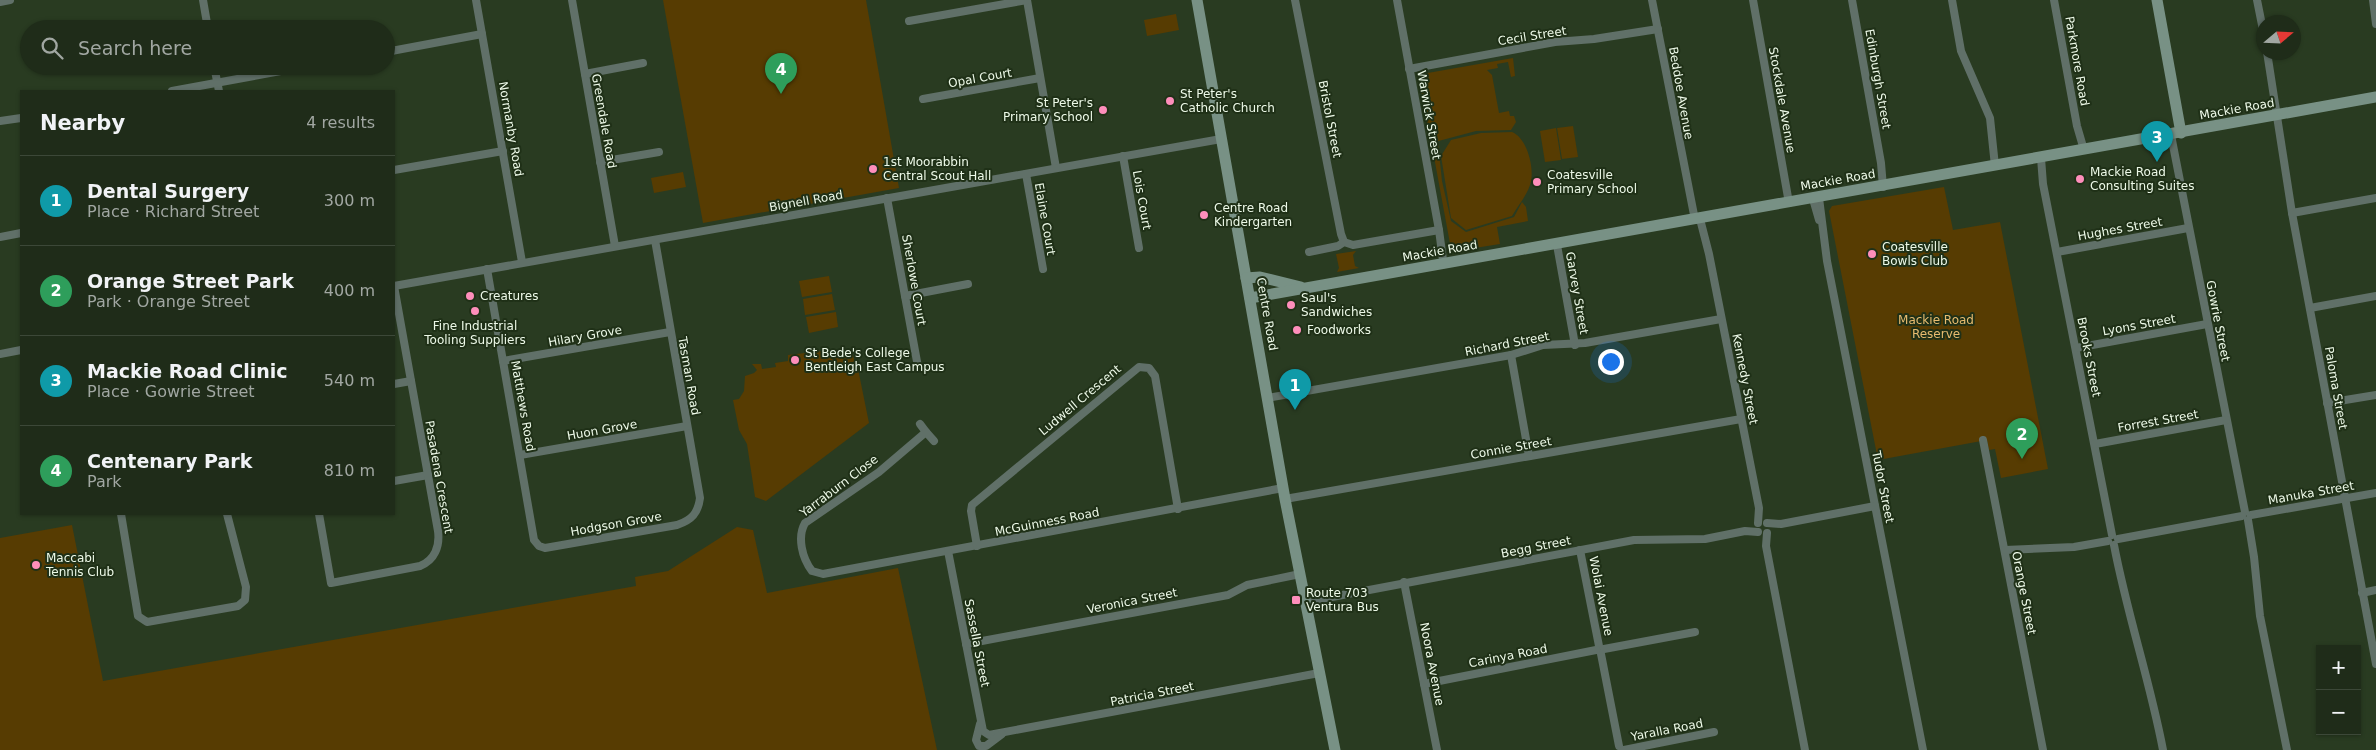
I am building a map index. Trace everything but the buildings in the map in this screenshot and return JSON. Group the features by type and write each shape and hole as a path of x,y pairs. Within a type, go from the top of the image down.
{"street":[{"path":"0,2 10,0"},
{"path":"203,0 206,20"},
{"name":"Normanby Road","path":"476,0 522,262"},
{"name":"Greendale Road","path":"572,0 615,246"},
{"path":"909,21 1027,0 1056,168"},
{"name":"Centre Road","path":"1197,0 1284,493 1335,750"},
{"name":"Bristol Street","path":"1295,0 1344,242"},
{"name":"Warwick Street","path":"1397,0 1445,264"},
{"name":"Beddoe Avenue","path":"1652,0 1687,190 1697,220"},
{"name":"Stockdale Avenue","path":"1752,0 1789,203"},
{"name":"Edinburgh Street","path":"1852,0 1885,186"},
{"path":"1952,0 1962,51 1990,118 1998,166"},
{"name":"Parkmore Road","path":"2054,0 2081,151"},
{"path":"2157,0 2176,134"},
{"path":"2257,0 2260,15"},
{"path":"2373,0 2376,24"},
{"name":"Cecil Street","path":"1409,69 1555,42 1594,39 1658,29"},
{"path":"395,50 482,34"},
{"name":"Paloma Street","path":"2267,60 2292,213 2376,664"},
{"path":"585,74 643,63"},
{"path":"184,90 218,87 269,75"},
{"name":"Opal Court","path":"923,99 1040,78"},
{"name":"Mackie Road","path":"1250,298 1697,220 2376,97"},
{"path":"0,121 20,118"},
{"name":"Gowrie Street","path":"2176,134 2188,228 2254,556 2260,616 2287,750"},
{"name":"Bignell Road","path":"395,286 1221,139"},
{"path":"395,170 503,152"},
{"path":"600,162 658,152"},
{"name":"Lois Court","path":"1123,156 1139,248"},
{"name":"Brooks Street","path":"2038,158 2122,589 2151,692 2163,750"},
{"name":"Elaine Court","path":"1026,174 1043,269"},
{"name":"Sherlowe Court","path":"887,198 918,366"},
{"name":"Tudor Street","path":"1816,198 1923,750"},
{"path":"2292,213 2376,198"},
{"name":"Kennedy Street","path":"1697,220 1709,254 1805,750"},
{"name":"Hughes Street","path":"2057,252 2188,228"},
{"path":"1308,252 1338,246 1344,242 1353,245 1439,231"},
{"path":"0,237 20,233"},
{"name":"Tasman Road","path":"655,240 700,498 694,515"},
{"name":"Garvey Street","path":"1556,245 1575,344"},
{"name":"Matthews Road","path":"487,269 534,540 539,546"},
{"name":"Mackie Road","path":"1246,278 1260,277 1305,288"},
{"path":"905,296 968,284"},
{"name":"Pasadena Crescent","path":"319,515 331,583 420,566 434,555 439,542 395,292"},
{"path":"2310,308 2376,296"},
{"name":"Richard Street","path":"1268,398 1511,355 1543,346 1575,344 1721,319"},
{"name":"Lyons Street","path":"2076,348 2207,324"},
{"name":"Hilary Grove","path":"503,361 670,332"},
{"path":"0,354 20,350"},
{"path":"1511,355 1529,456"},
{"name":"Ludwell Crescent","path":"977,546 971,512 972,505 1133,370 1139,367 1149,368 1156,379 1178,509"},
{"path":"395,384 411,381"},
{"path":"2327,403 2376,394"},
{"name":"Connie Street","path":"1284,493 1529,456 1741,419"},
{"name":"Forrest Street","path":"2095,444 2226,420"},
{"path":"920,424 934,441"},
{"name":"Huon Grove","path":"520,455 687,426"},
{"name":"Yarraburn Close","path":"814,572 809,567 800,539 800,531 805,523 878,472 926,432"},
{"name":"Orange Street","path":"1983,440 2043,750"},
{"path":"395,481 428,475"},
{"name":"McGuinness Road","path":"814,572 824,574 1178,509 1284,493"},
{"name":"Manuka Street","path":"2005,550 2074,547 2376,493"},
{"name":"Begg Street","path":"1305,602 1637,539 1705,539 1875,506"},
{"path":"121,515 138,616 147,622 238,606 245,600 246,587 227,515"},
{"name":"Hodgson Grove","path":"539,546 546,548 677,525 687,522 694,515"},
{"name":"Wolai Avenue","path":"1580,550 1621,749"},
{"name":"Sassella Street","path":"948,551 983,731 989,735"},
{"name":"Veronica Street","path":"966,644 1228,595 1249,584 1300,574"},
{"name":"Noora Avenue","path":"1404,582 1437,750"},
{"path":"2362,592 2376,590"},
{"name":"Carinya Road","path":"1424,684 1695,632"},
{"name":"Patricia Street","path":"989,735 1319,673"},
{"path":"981,722 976,740 979,746 986,746 1002,734"},
{"name":"Yaralla Road","path":"1621,749 1714,732"}],"green space":[{"path":"663,0 866,0 899,188 703,223"},
{"path":"1176,14 1179,30 1147,36 1144,20"},
{"path":"1513,58 1515,76 1511,77 1508,62 1497,64 1498,68 1487,70 1492,75 1499,113 1509,111 1510,116 1514,116 1516,122 1511,130 1476,131 1431,143 1419,79 1422,74"},
{"path":"1573,126 1578,157 1562,159 1557,128"},
{"path":"1556,128 1561,160 1545,162 1540,131"},
{"path":"1512,132 1522,140 1530,161 1532,175 1528,190 1512,216 1466,230 1451,218 1441,156 1451,140 1481,133"},
{"path":"1438,143 1442,181 1451,221 1466,232 1514,217 1522,202 1526,207 1528,221 1497,227 1500,244 1456,251 1451,249 1432,146"},
{"path":"683,172 686,187 654,193 651,178"},
{"name":"Mackie Road Reserve","path":"1944,187 1953,230 2000,222 2048,469 2001,478 1995,449 1989,450 1987,440 1878,460 1829,211 1832,206"},
{"path":"1356,251 1353,255 1355,266 1359,268 1337,272 1339,268 1336,254"},
{"path":"829,276 832,292 802,297 799,281"},
{"path":"832,294 835,310 805,315 803,299"},
{"path":"836,312 838,327 809,333 806,317"},
{"path":"831,350 833,355 840,354 840,357 853,355 854,360 856,359 869,423 766,501 755,497 747,444 739,430 733,400 739,399 744,391 745,376 757,370 752,364 761,364 762,369 776,367 775,363 788,361 788,355"},
{"path":"72,525 103,681 636,586 635,577 668,571 737,527 753,530 767,593 898,568 937,750 0,750 0,538"}],"place":[{"name":"Centenary Park","path":"781,94"},
{"name":"St Peter's Catholic Church","path":"1170,101"},
{"name":"St Peter's Primary School","path":"1103,110"},
{"name":"Mackie Road Clinic","path":"2157,162"},
{"name":"1st Moorabbin Central Scout Hall","path":"873,169"},
{"name":"Mackie Road Consulting Suites","path":"2080,179"},
{"name":"Coatesville Primary School","path":"1537,182"},
{"name":"Centre Road Kindergarten","path":"1204,215"},
{"name":"Coatesville Bowls Club","path":"1872,254"},
{"name":"Creatures","path":"470,296"},
{"name":"Saul's Sandwiches","path":"1291,305"},
{"name":"Fine Industrial Tooling Suppliers","path":"475,311"},
{"name":"Foodworks","path":"1297,330"},
{"name":"St Bede's College Bentleigh East Campus","path":"795,360"},
{"name":"Dental Surgery","path":"1295,410"},
{"name":"Orange Street Park","path":"2022,459"},
{"name":"Maccabi Tennis Club","path":"36,565"},
{"name":"Route 703 Ventura Bus","path":"1296,600"}]}
